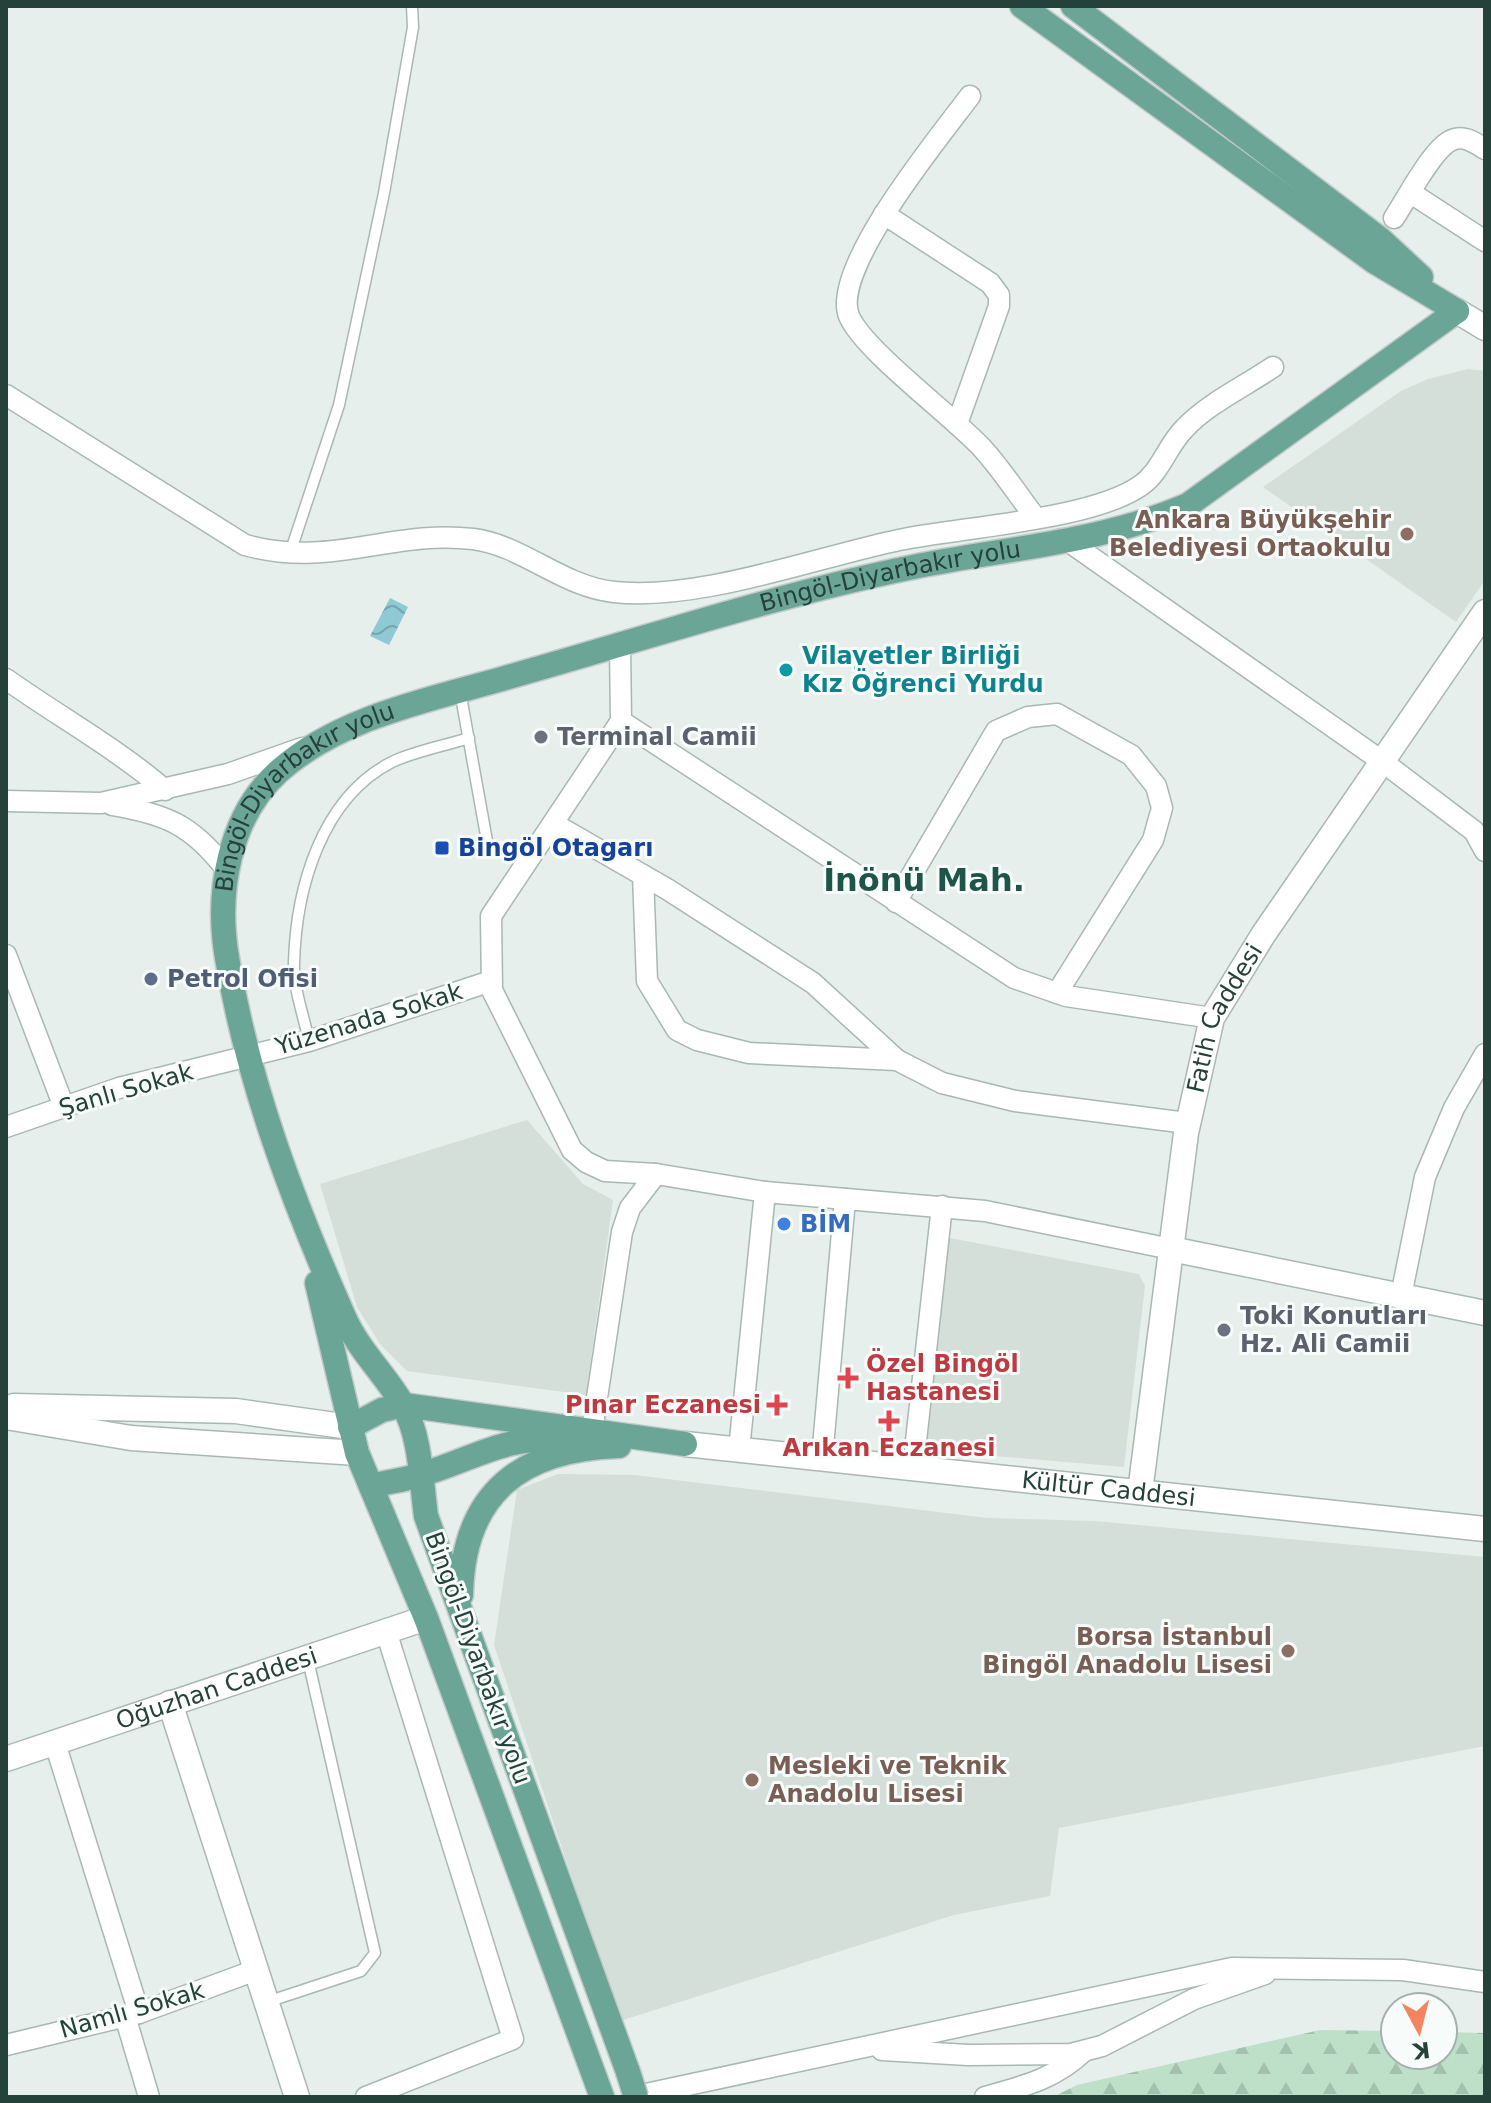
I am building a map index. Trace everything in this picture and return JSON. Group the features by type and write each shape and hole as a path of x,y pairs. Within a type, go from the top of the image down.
{"main road":[{"path":"1022,6 1375,262 1457,311"},
{"path":"1073,6 1380,239 1457,311"},
{"name":"Bingöl-Diyarbakır yolu","path":"634,2097 628,2072 426,1516 415,1437 404,1405 356,1343 305,1230 246,1056 226,955 221,906 226,869 247,813 277,773 317,743 389,711 913,567 1068,541 1139,524 1188,505 1457,311"},
{"name":"Bingöl-Diyarbakır yolu","path":"305,1230 357,1453 426,1618 600,2090"},
{"path":"350,1427 382,1410 404,1405 685,1444"},
{"path":"371,1486 420,1475 486,1448 523,1440 685,1444"},
{"path":"461,1610 461,1565 483,1509 506,1478 525,1466 586,1447 685,1444"}],"street":[{"path":"970,96 873,231 847,297 849,316 877,351 984,450 1035,517"},
{"path":"1394,218 1450,141 1469,139 1485,149"},
{"path":"1411,193 1485,241"},
{"path":"884,214 990,283 999,295 999,306 957,424"},
{"path":"1457,311 1485,328"},
{"path":"6,395 245,545 290,555 325,554 436,538 475,539 578,582 610,592 645,594 693,589 901,539 1035,517 1120,497 1141,486 1157,470 1185,427 1273,367"},
{"path":"1068,541 1383,762 1474,831 1485,851"},
{"name":"Fatih Caddesi","path":"1140,1492 1187,1123 1212,1018 1263,935 1481,627"},
{"path":"620,646 621,721 491,916 492,990 572,1150 586,1162 605,1171 656,1174 765,1192 942,1206 999,1214 1485,1313"},
{"path":"6,679 70,725 137,766 165,790"},
{"path":"896,902 996,731 1028,717 1057,714 1131,755 1156,786 1162,808 1153,840 1057,993"},
{"path":"621,721 1014,978 1057,993 1212,1018"},
{"path":"101,803 228,774 317,743"},
{"path":"6,801 101,803 147,811 177,821 206,843 226,869"},
{"path":"554,824 643,875 813,983 897,1060 942,1083 1015,1101 1187,1123"},
{"path":"643,875 647,981 677,1030 697,1040 749,1053 897,1060"},
{"path":"6,955 64,1107"},
{"name":"Yüzenada Sokak","path":"246,1056 309,1041 491,981"},
{"path":"1401,1296 1425,1177 1454,1108 1485,1054"},
{"name":"Şanlı Sokak","path":"6,1127 119,1088 246,1056"},
{"path":"592,1431 622,1232 630,1208 656,1174"},
{"path":"739,1450 765,1192"},
{"path":"822,1458 845,1199"},
{"path":"913,1468 942,1206"},
{"path":"6,1406 236,1411 350,1427"},
{"path":"6,1417 131,1438 357,1453"},
{"name":"Kültür Caddesi","path":"685,1444 1485,1529"},
{"name":"Oğuzhan Caddesi","path":"6,1759 426,1618"},
{"path":"366,2097 513,2039 386,1631"},
{"path":"170,1703 297,2097"},
{"path":"55,1743 132,2014 149,2097"},
{"path":"634,2097 677,2085 1232,1968 1403,1970 1485,1982"},
{"path":"860,2048 1035,2057 1084,2051 1102,2046 1194,1999 1284,1968"},
{"name":"Namlı Sokak","path":"6,2045 132,2014 256,1970"},
{"path":"985,2097 1046,2080 1067,2068 1084,2051"},
{"path":"657,2097 677,2085"}],"lane":[{"path":"290,555 339,405 386,178 413,27 412,6"},
{"path":"460,691 489,852"},
{"path":"309,1041 293,965 305,884 324,832 357,786 393,762 469,738"},
{"path":"266,2003 361,1971 375,1953 307,1658"}],"shaded area":[{"name":"Ankara Büyükşehir Belediyesi Ortaokulu","path":"1468,369 1485,371 1485,580 1456,622 1263,487 1401,391 1428,379"},
{"path":"527,1120 583,1184 613,1200 586,1395 407,1371 380,1344 357,1307 320,1184"},
{"path":"945,1237 1139,1274 1145,1286 1124,1467 924,1450"},
{"path":"558,1474 634,1475 987,1518 1095,1521 1485,1557 1485,1746 1059,1828 1050,1896 954,1915 620,2021 494,1645 517,1490"}],"green space":[{"path":"1320,2030 1379,2031 1379,2071 1459,2071 1459,2032 1485,2033 1485,2097 1053,2097 1077,2085"}],"water":[{"path":"390,598 408,607 389,645 370,636"}],"place":[{"name":"Ankara Büyükşehir Belediyesi Ortaokulu","path":"1407,534"},
{"name":"Vilayetler Birliği Kız Öğrenci Yurdu","path":"786,670"},
{"name":"Terminal Camii","path":"541,737"},
{"name":"Bingöl Otagarı","path":"442,848"},
{"name":"Petrol Ofisi","path":"151,979"},
{"name":"BİM","path":"784,1224"},
{"name":"Toki Konutları Hz. Ali Camii","path":"1224,1330"},
{"name":"Özel Bingöl Hastanesi","path":"848,1378"},
{"name":"Pınar Eczanesi","path":"777,1405"},
{"name":"Arıkan Eczanesi","path":"889,1421"},
{"name":"Borsa İstanbul Bingöl Anadolu Lisesi","path":"1288,1651"},
{"name":"Mesleki ve Teknik Anadolu Lisesi","path":"752,1780"}],"district":[{"name":"İnönü Mah.","path":"924,880"}]}
